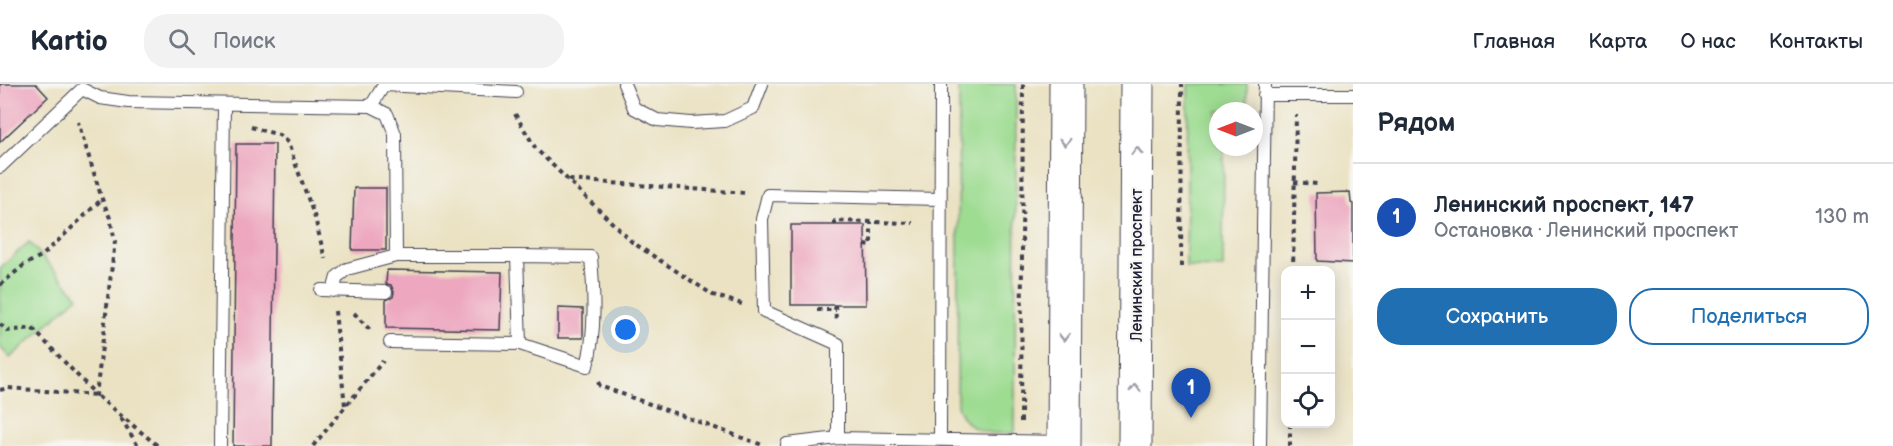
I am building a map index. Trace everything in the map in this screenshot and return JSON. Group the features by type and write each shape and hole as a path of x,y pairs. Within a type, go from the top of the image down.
{"main road":[{"path":"1064,444 1066,84"},
{"name":"Ленинский проспект","path":"1135,446 1137,84"}],"lane":[{"path":"624,84 634,108 657,120 691,123 725,121 753,108 762,84"},
{"path":"940,440 941,84"},
{"path":"371,106 384,85 516,92"},
{"path":"0,167 80,87 100,98 128,102 371,106 387,114 395,135 396,256"},
{"path":"1260,446 1264,89 1296,95 1353,95"},
{"path":"220,446 224,105"},
{"path":"838,438 838,344 764,312 762,219 768,195 940,199"},
{"path":"327,290 336,277 347,269 379,263 396,256 591,257 592,347 587,366 520,344 390,347"},
{"path":"517,256 520,344"},
{"path":"327,290 386,292"},
{"path":"787,446 787,444 838,438 1064,444"}],"path":[{"path":"1021,424 1023,84"},
{"path":"1181,267 1182,84"},
{"path":"80,87 74,111 110,218 115,241 96,395"},
{"path":"496,91 519,119 537,149 632,242 713,296 764,312"},
{"path":"1293,266 1296,95"},
{"path":"224,105 233,122 279,135 288,143 315,218 345,406"},
{"path":"568,180 768,195"},
{"path":"1294,182 1317,184"},
{"path":"0,285 24,265 43,255 102,199"},
{"path":"835,225 835,221 913,223"},
{"path":"865,245 871,246 871,222"},
{"path":"327,290 376,337"},
{"path":"0,324 7,331 32,328 96,395 158,446"},
{"path":"313,446 390,347"},
{"path":"587,366 600,386 765,446"},
{"path":"0,390 8,388 96,395"},
{"path":"119,415 138,446"},
{"path":"1290,428 1290,446"}],"green space":[{"path":"959,84 1016,84 1015,432 1011,433 978,430 965,421 957,405"},
{"path":"1188,84 1247,84 1247,102 1209,102 1209,156 1224,156 1223,268 1186,267"},
{"path":"29,242 78,297 10,358 0,347 0,268"}],"building":[{"path":"0,84 36,84 48,97 0,142"},
{"path":"236,144 275,144 272,446 233,446"},
{"path":"354,188 386,188 386,250 352,250"},
{"path":"1350,192 1353,204 1353,263 1317,261 1316,193"},
{"path":"791,225 865,225 866,305 791,305"},
{"path":"387,270 502,272 500,330 386,328 386,300 393,297 394,292 391,285 386,284"},
{"path":"558,308 583,309 583,338 558,338"}],"place":[{"name":"Ленинский проспект, 147","path":"1191,418"}]}
